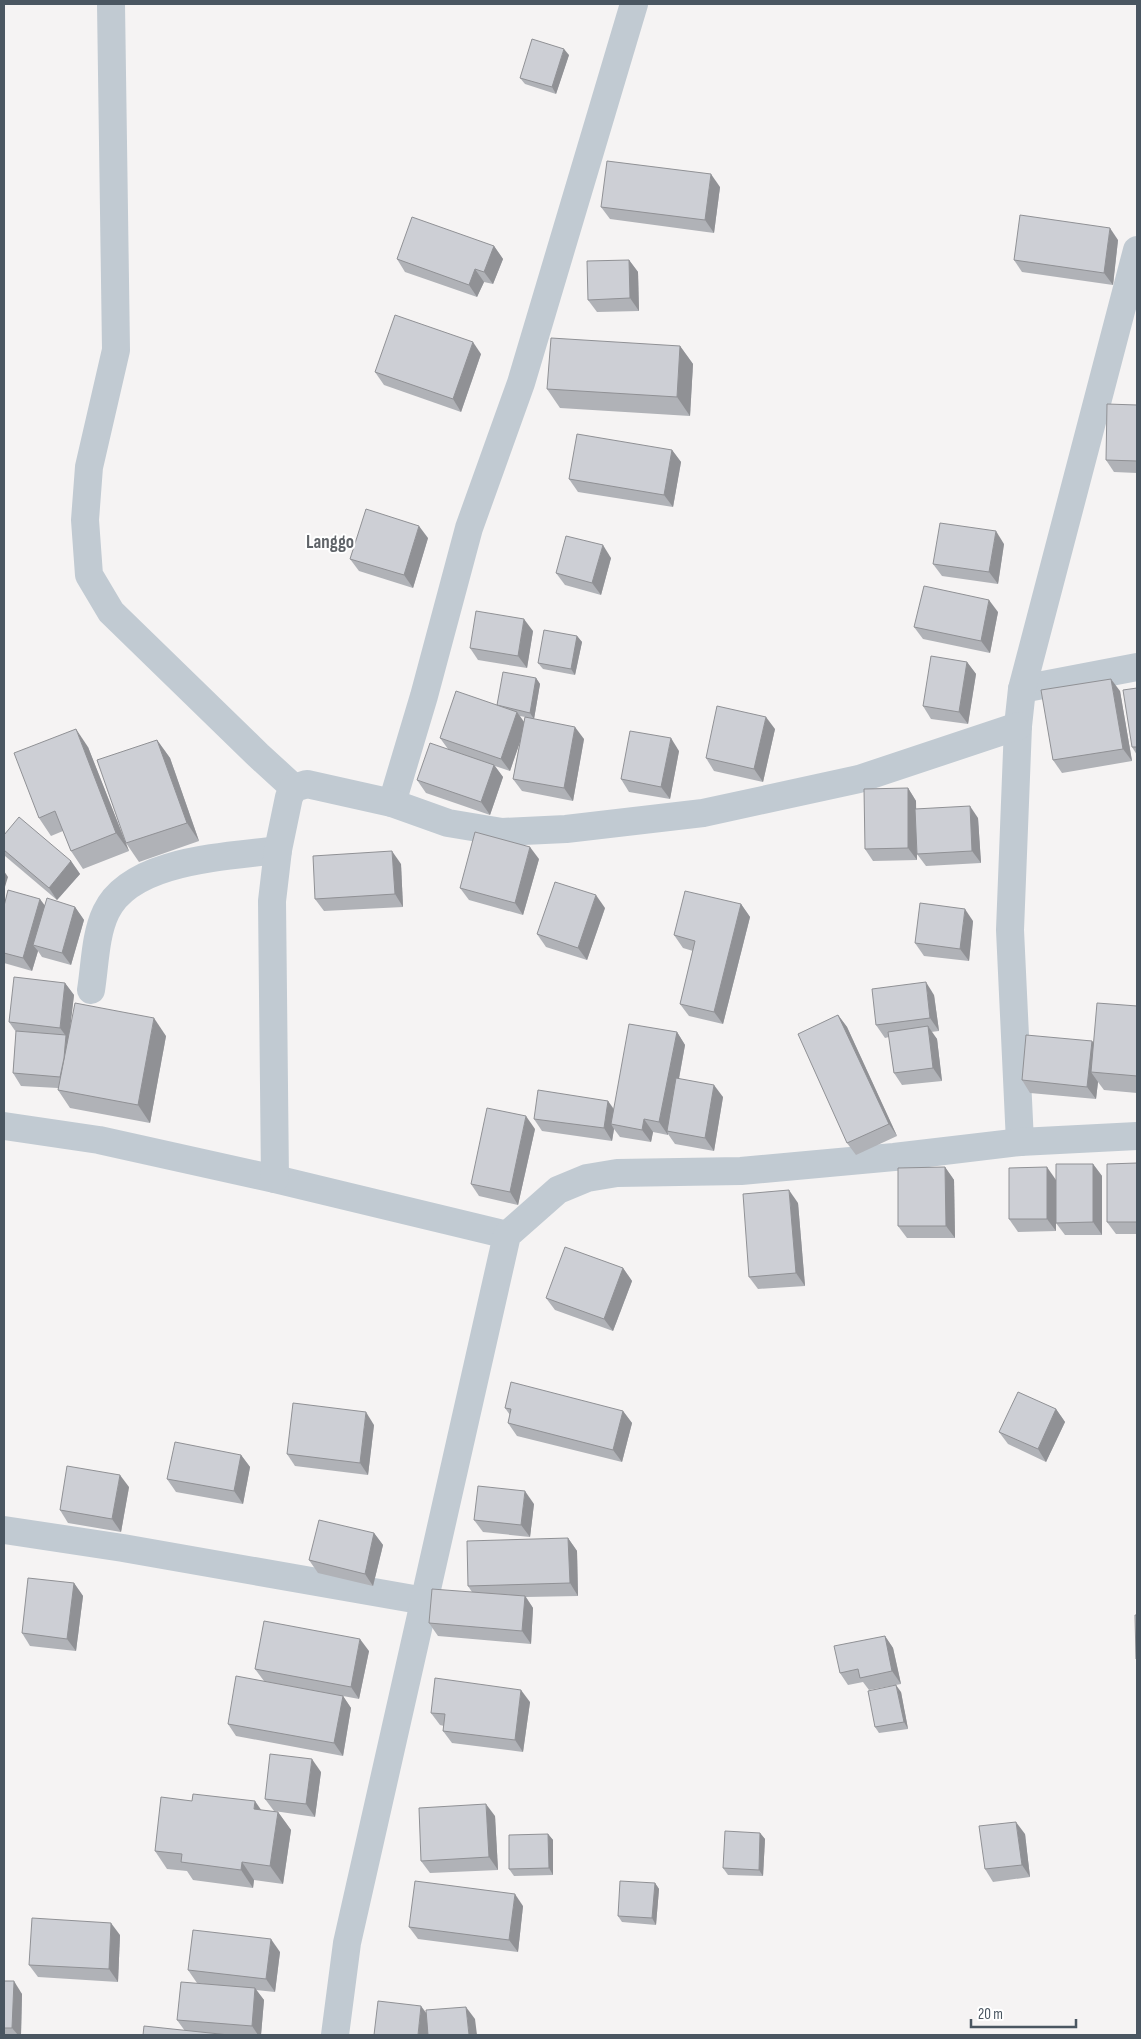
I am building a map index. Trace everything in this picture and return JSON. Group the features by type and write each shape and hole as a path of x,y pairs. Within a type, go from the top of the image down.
{"street":[{"path":"111,4 116,350 89,467 85,520 89,575 111,612 243,742 294,788"},
{"path":"392,803 424,696 469,528 521,383 634,4"},
{"path":"1020,1142 1010,930 1018,726 1022,689 1137,250"},
{"path":"1022,689 1137,667"},
{"path":"275,1179 272,901 278,850 289,797 294,788 307,784 392,803 448,823 502,832 566,830 704,813 859,779 1018,726"},
{"path":"91,990 101,925 107,910 128,885 143,876 161,869 186,863 278,850"},
{"path":"4,1126 99,1140 275,1179 507,1236"},
{"path":"335,2035 347,1943 507,1236 558,1190 587,1178 617,1173 751,1170 894,1157 1020,1142 1137,1136"},
{"path":"4,1530 124,1548 425,1601"}],"building":[{"path":"532,39 564,49 552,87 520,78"},
{"path":"607,161 711,174 705,220 601,207"},
{"path":"1020,215 1110,228 1104,273 1014,260"},
{"path":"412,217 494,246 484,272 475,269 469,285 397,259"},
{"path":"629,260 630,298 588,300 587,261"},
{"path":"395,315 473,342 453,399 375,372"},
{"path":"551,338 680,346 677,397 547,389"},
{"path":"1107,404 1137,405 1137,461 1106,460"},
{"path":"577,434 672,450 664,495 569,479"},
{"path":"366,509 419,526 404,575 350,559"},
{"path":"940,523 996,531 989,572 933,564"},
{"path":"566,536 603,545 592,583 556,573"},
{"path":"924,586 989,600 981,641 914,627"},
{"path":"476,611 524,619 518,656 470,648"},
{"path":"544,630 577,636 571,669 538,663"},
{"path":"931,656 967,662 959,712 923,706"},
{"path":"503,672 536,678 530,713 497,705"},
{"path":"1111,679 1123,749 1053,760 1041,690"},
{"path":"1137,688 1137,747 1132,747 1123,690"},
{"path":"456,691 517,712 501,759 440,738"},
{"path":"717,706 766,717 754,769 706,758"},
{"path":"525,717 575,727 564,788 513,779"},
{"path":"76,729 116,833 71,851 55,811 39,818 14,753"},
{"path":"630,731 671,738 661,787 621,779"},
{"path":"157,740 187,823 126,843 97,760"},
{"path":"430,743 494,765 481,802 417,780"},
{"path":"908,788 908,848 865,849 864,789"},
{"path":"970,806 972,851 917,854 915,809"},
{"path":"19,817 71,861 49,888 4,850 4,835"},
{"path":"475,832 530,847 515,903 460,888"},
{"path":"392,851 395,894 315,899 313,856"},
{"path":"555,882 596,895 578,948 537,934"},
{"path":"8,890 40,899 23,958 4,953 4,906"},
{"path":"685,891 741,904 714,1012 680,1004 695,941 674,935"},
{"path":"47,898 75,907 62,953 33,945"},
{"path":"920,903 965,909 960,949 915,943"},
{"path":"14,977 65,983 60,1028 9,1022"},
{"path":"926,982 930,1018 876,1025 872,989"},
{"path":"75,1003 154,1018 138,1105 58,1090"},
{"path":"1097,1003 1137,1006 1137,1076 1091,1072"},
{"path":"838,1015 889,1124 847,1143 798,1034"},
{"path":"629,1024 677,1032 659,1122 644,1119 642,1130 611,1124"},
{"path":"928,1026 933,1068 894,1073 888,1032"},
{"path":"16,1031 66,1035 60,1077 13,1073"},
{"path":"1026,1035 1092,1041 1087,1087 1022,1080"},
{"path":"676,1078 714,1085 705,1138 667,1131"},
{"path":"538,1090 608,1101 604,1128 534,1119"},
{"path":"487,1108 526,1116 510,1192 471,1184"},
{"path":"1137,1163 1137,1222 1107,1222 1107,1164"},
{"path":"1056,1164 1093,1164 1093,1222 1056,1223"},
{"path":"945,1167 946,1226 898,1226 898,1168"},
{"path":"1047,1167 1047,1219 1009,1219 1009,1168"},
{"path":"789,1190 796,1273 749,1277 743,1194"},
{"path":"565,1247 623,1268 604,1319 546,1298"},
{"path":"511,1382 623,1411 613,1450 508,1423 511,1409 505,1408"},
{"path":"1018,1392 1056,1409 1038,1449 999,1432"},
{"path":"293,1403 366,1412 360,1463 287,1454"},
{"path":"175,1442 241,1455 234,1491 167,1479"},
{"path":"67,1466 120,1475 112,1519 60,1510"},
{"path":"478,1486 525,1491 521,1525 474,1520"},
{"path":"319,1520 374,1533 365,1574 309,1560"},
{"path":"568,1538 570,1583 468,1586 467,1541"},
{"path":"28,1578 74,1583 67,1639 22,1633"},
{"path":"432,1589 525,1596 522,1631 429,1623"},
{"path":"1135,1615 1137,1615 1137,1659 1136,1659"},
{"path":"264,1621 360,1639 351,1687 255,1669"},
{"path":"885,1636 892,1671 860,1678 858,1669 840,1673 834,1646"},
{"path":"236,1676 343,1696 334,1743 228,1724"},
{"path":"435,1678 521,1690 515,1740 443,1731 445,1714 431,1713"},
{"path":"896,1685 904,1722 875,1727 868,1691"},
{"path":"270,1754 312,1759 306,1804 265,1799"},
{"path":"193,1794 255,1801 254,1809 278,1812 270,1866 242,1862 241,1870 181,1862 182,1854 155,1851 161,1797 192,1801"},
{"path":"486,1804 489,1857 421,1861 419,1808"},
{"path":"1016,1822 1022,1865 985,1869 979,1826"},
{"path":"725,1831 760,1833 759,1870 723,1868"},
{"path":"548,1834 549,1868 509,1869 509,1835"},
{"path":"415,1881 515,1894 509,1940 409,1927"},
{"path":"620,1881 655,1883 652,1918 618,1916"},
{"path":"32,1918 111,1923 109,1969 29,1965"},
{"path":"193,1930 271,1939 266,1979 188,1970"},
{"path":"4,1981 14,1981 12,2028 4,2028"},
{"path":"181,1982 255,1988 252,2026 177,2020"},
{"path":"378,2001 421,2006 418,2035 374,2035"},
{"path":"466,2007 469,2035 428,2035 426,2010"},
{"path":"144,2026 229,2035 143,2035"}],"district":[{"name":"Langgo","path":"330,542"}]}
